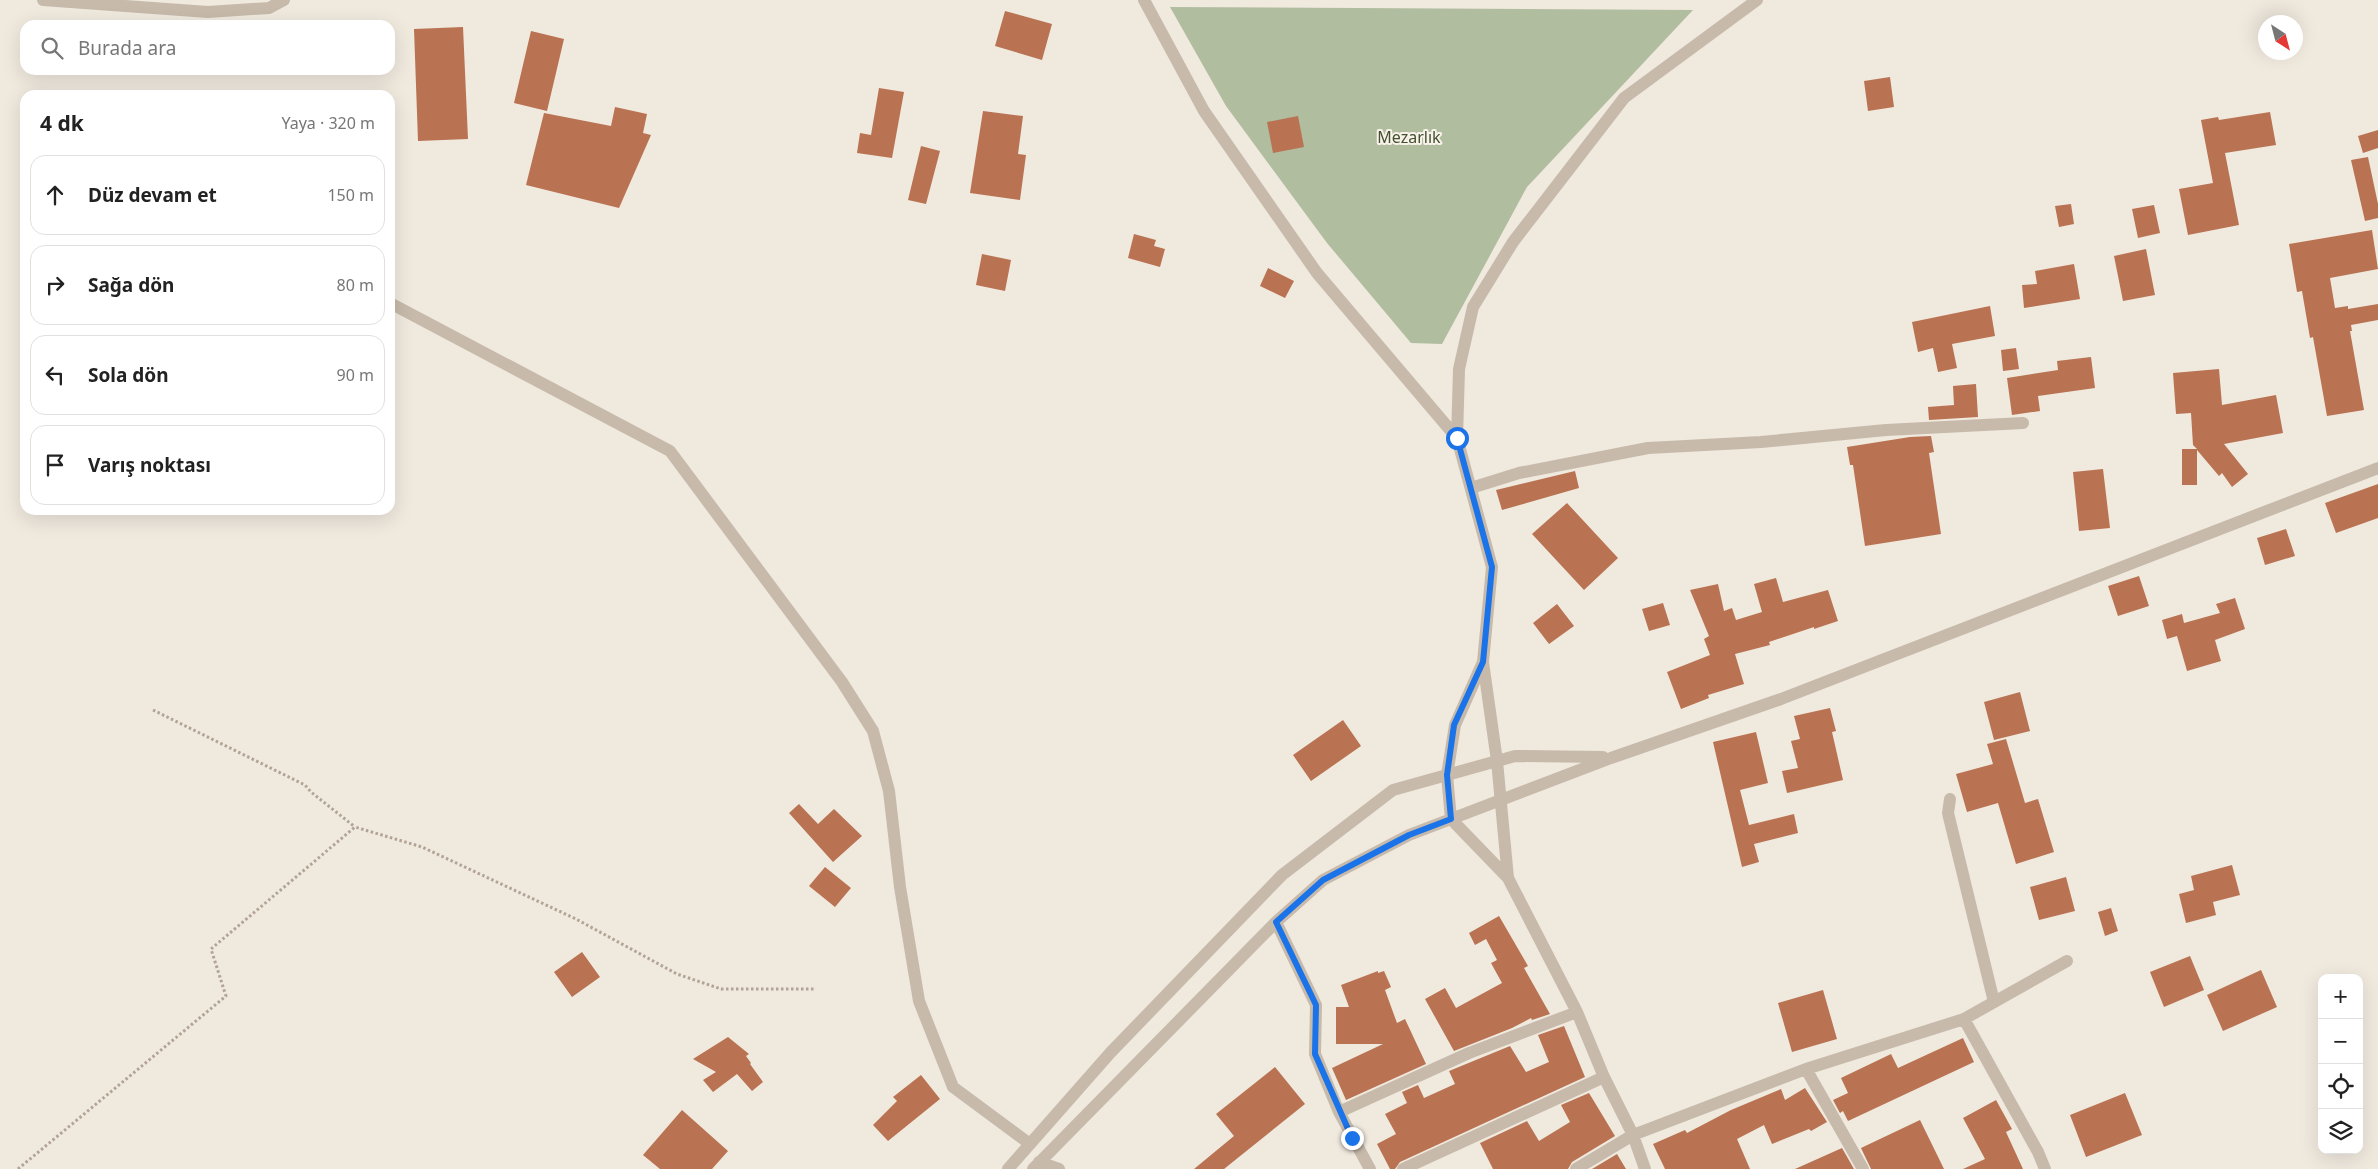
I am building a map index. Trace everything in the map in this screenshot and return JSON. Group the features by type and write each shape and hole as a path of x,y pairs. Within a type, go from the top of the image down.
{"street":[{"path":"43,0 208,12 269,8 284,0"},
{"path":"1144,0 1204,111 1317,273 1457,438"},
{"path":"1508,878 1497,761 1483,662 1492,567 1457,438 1459,369 1473,308 1513,242 1624,98 1757,0"},
{"path":"395,306 670,451 842,682 873,731 889,791 900,887 919,1001 953,1086 1030,1144"},
{"path":"1471,488 1519,473 1648,448 1761,442 1886,430 2023,423"},
{"path":"1036,1165 1276,922 1323,880 1409,835 1611,758 1790,695 2378,468"},
{"path":"1483,662 1454,725 1447,775 1451,819 1508,878 1576,1012 1604,1076 1634,1134 1645,1169"},
{"path":"1008,1169 1111,1052 1282,875 1393,790 1514,756 1611,758"},
{"path":"1950,799 1948,813 1994,1002"},
{"path":"1276,922 1316,1005 1315,1054 1339,1112 1370,1169"},
{"path":"1576,1169 1634,1134 1806,1069 1964,1019 2067,961"},
{"path":"1339,1112 1470,1053 1576,1012"},
{"path":"1964,1019 2038,1152 2045,1169"},
{"path":"1806,1069 1862,1169"},
{"path":"1403,1169 1604,1076"},
{"path":"1036,1165 1059,1169"}],"path":[{"path":"153,710 306,785 311,792 355,827 422,846 576,919 678,974 721,989 816,989"},
{"path":"18,1169 226,996 211,949 355,827"}],"green space":[{"name":"Mezarlık","path":"1170,7 1693,10 1527,187 1442,344 1411,343 1327,243 1226,106"}],"building":[{"path":"1005,11 1052,24 1042,60 995,46"},
{"path":"463,27 468,139 418,141 414,29"},
{"path":"531,31 564,39 547,111 514,103"},
{"path":"1890,77 1894,107 1868,111 1864,81"},
{"path":"879,88 904,92 892,158 857,153 860,133 871,135"},
{"path":"615,107 647,114 643,133 651,135 619,208 526,185 544,113 611,126"},
{"path":"983,111 1023,116 1018,154 1026,155 1020,200 970,193"},
{"path":"2270,112 2276,145 2225,153 2239,225 2188,235 2179,189 2213,183 2201,120 2218,117 2219,120"},
{"path":"1298,116 1304,147 1273,153 1267,122"},
{"path":"2378,130 2378,148 2363,153 2358,136"},
{"path":"921,146 940,151 926,204 908,200"},
{"path":"2368,157 2378,204 2378,218 2365,221 2351,160"},
{"path":"2071,204 2074,224 2059,227 2055,206"},
{"path":"2154,205 2160,233 2138,238 2132,209"},
{"path":"2372,230 2378,269 2330,278 2335,308 2348,306 2348,309 2378,304 2378,320 2351,325 2352,331 2350,331 2364,410 2327,416 2313,337 2310,338 2302,291 2297,292 2289,244"},
{"path":"1134,234 1156,240 1154,246 1165,249 1160,267 1128,258"},
{"path":"2146,249 2155,295 2123,301 2114,256"},
{"path":"982,254 1011,260 1005,291 976,285"},
{"path":"2074,264 2080,299 2024,308 2022,285 2037,284 2035,271"},
{"path":"1268,268 1294,281 1285,298 1260,286"},
{"path":"1990,306 1995,336 1952,344 1957,368 1938,372 1933,348 1918,352 1912,322"},
{"path":"2016,348 2019,369 2003,371 2001,350"},
{"path":"2091,357 2095,388 2038,396 2040,411 2012,415 2007,378 2058,370 2057,361"},
{"path":"2219,369 2222,405 2276,395 2283,433 2224,444 2248,474 2232,487 2222,473 2219,476 2197,450 2197,485 2182,485 2182,449 2197,449 2193,445 2191,413 2176,414 2173,373"},
{"path":"1976,384 1978,417 1929,420 1928,407 1954,405 1953,386"},
{"path":"1931,436 1934,452 1929,453 1941,534 1865,546 1853,465 1850,465 1847,447 1910,437"},
{"path":"2103,469 2110,528 2079,531 2073,472"},
{"path":"1575,471 1579,488 1502,510 1496,490"},
{"path":"2378,484 2378,518 2336,533 2325,503"},
{"path":"1567,503 1618,558 1584,590 1532,534"},
{"path":"2286,529 2295,556 2265,565 2257,538"},
{"path":"2139,576 2149,606 2118,616 2108,586"},
{"path":"1776,578 1783,602 1828,590 1838,621 1769,642 1770,645 1735,654 1744,684 1708,695 1709,698 1681,709 1667,672 1710,655 1704,639 1709,636 1690,590 1718,584 1724,611 1732,608 1736,620 1762,612 1754,584"},
{"path":"2235,598 2245,629 2215,640 2221,661 2187,671 2177,636 2167,639 2162,620 2182,614 2184,623 2220,613 2216,604"},
{"path":"1663,603 1670,625 1649,631 1642,609"},
{"path":"1557,604 1574,626 1549,644 1533,623"},
{"path":"2020,692 2030,731 1994,740 1984,702"},
{"path":"1830,708 1836,731 1832,732 1843,780 1787,793 1782,771 1798,768 1791,741 1800,739 1794,716"},
{"path":"1343,720 1361,746 1311,781 1293,755"},
{"path":"1756,732 1768,783 1740,790 1749,825 1794,814 1798,833 1754,844 1759,862 1742,867 1713,742"},
{"path":"2006,739 2025,803 2038,799 2054,852 2016,864 1998,803 1967,812 1956,774 1993,764 1987,744"},
{"path":"799,804 818,824 834,809 862,836 833,862 789,813"},
{"path":"2232,865 2240,895 2213,902 2216,915 2186,923 2179,894 2194,890 2191,876"},
{"path":"825,867 851,888 835,907 809,886"},
{"path":"2066,877 2075,911 2039,920 2030,887"},
{"path":"2111,908 2118,931 2105,936 2098,912"},
{"path":"1499,916 1528,966 1524,968 1550,1014 1532,1020 1531,1018 1512,1028 1454,1051 1425,999 1445,988 1456,1008 1502,983 1491,963 1497,960 1486,939 1475,945 1469,933"},
{"path":"582,952 600,977 572,997 554,972"},
{"path":"2190,956 2204,990 2164,1007 2150,972"},
{"path":"2261,970 2277,1007 2223,1031 2207,995"},
{"path":"1378,971 1378,973 1384,971 1391,987 1385,990 1397,1023 1405,1019 1426,1064 1346,1100 1332,1068 1383,1044 1336,1044 1336,1007 1349,1007 1341,985"},
{"path":"1823,990 1837,1039 1792,1052 1778,1003"},
{"path":"1564,1026 1585,1077 1400,1162 1395,1169 1390,1169 1377,1144 1396,1134 1385,1114 1407,1103 1402,1092 1418,1085 1424,1098 1455,1084 1449,1071 1510,1046 1526,1072 1549,1062 1538,1035"},
{"path":"728,1037 749,1054 746,1056 750,1064 763,1082 752,1091 737,1074 713,1092 703,1080 716,1072 693,1059"},
{"path":"1963,1038 1974,1062 1848,1121 1843,1111 1840,1113 1833,1100 1848,1093 1841,1078 1891,1054 1898,1068"},
{"path":"1275,1067 1305,1104 1224,1169 1194,1169 1234,1136 1216,1114"},
{"path":"921,1075 940,1099 888,1141 873,1125 897,1101 893,1097"},
{"path":"1805,1088 1827,1122 1811,1131 1809,1129 1772,1144 1764,1125 1737,1139 1750,1169 1665,1169 1653,1144 1685,1130 1687,1133 1731,1110 1781,1089 1785,1100"},
{"path":"1589,1093 1615,1136 1572,1162 1568,1169 1493,1169 1480,1143 1527,1121 1539,1141 1570,1122 1561,1105"},
{"path":"2125,1093 2142,1135 2086,1157 2070,1115"},
{"path":"1996,1100 2012,1129 2006,1132 2023,1169 1963,1169 1985,1159 1963,1118"},
{"path":"682,1110 728,1151 712,1169 660,1169 643,1155"},
{"path":"1920,1120 1944,1169 1871,1169 1861,1148"},
{"path":"1842,1148 1854,1169 1795,1169"},
{"path":"1617,1154 1626,1169 1592,1169"}],"route":[{"path":"1352,1138 1315,1054 1316,1005 1276,922 1323,880 1409,835 1451,819 1447,775 1454,725 1483,662 1492,567 1457,438"}]}
